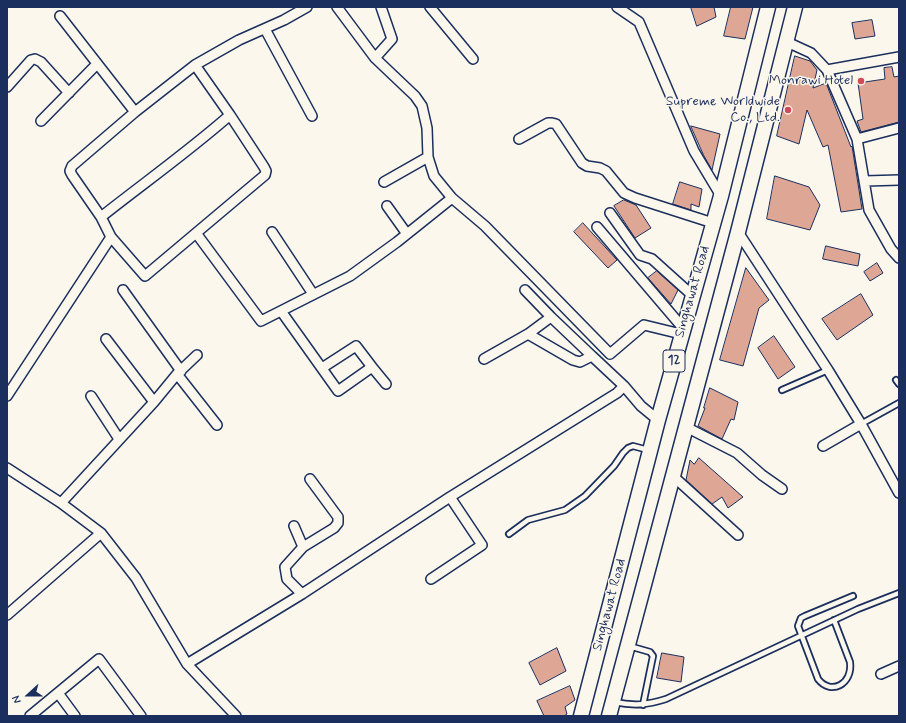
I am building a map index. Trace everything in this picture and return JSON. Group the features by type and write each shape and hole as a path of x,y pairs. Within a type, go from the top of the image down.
{"main road":[{"name":"Singhawat Road","path":"580,715 682,331 721,196 768,7"},
{"name":"Singhawat Road","path":"609,716 738,232 795,7"}],"street":[{"path":"195,66 230,114 266,171 265,174 145,276 111,236 101,217 72,176 70,171 72,166 135,112 195,66 239,40 284,20 307,7"},
{"path":"337,7 375,58 415,96 422,106 427,128 428,157 434,176 452,198 485,226 610,354 644,325 682,331"},
{"path":"375,58 392,38 381,7"},
{"path":"430,7 472,59"},
{"path":"617,7 639,22 694,151 721,196"},
{"path":"60,16 135,112"},
{"path":"265,28 312,116"},
{"path":"787,42 811,53 827,70 857,139 869,210 891,249 899,258"},
{"path":"827,70 899,57"},
{"path":"7,87 31,60 35,58 41,62 69,92"},
{"path":"42,121 97,64"},
{"path":"101,217 200,141 230,114"},
{"path":"519,139 548,123 556,124 582,163 587,166 600,168 606,171 624,193 642,201 713,223"},
{"path":"857,139 899,128"},
{"path":"384,182 428,157"},
{"path":"865,181 899,180"},
{"path":"196,233 261,321 350,276 407,234 452,198"},
{"path":"386,206 407,234"},
{"path":"610,213 640,255 652,259 692,295"},
{"path":"597,227 682,331"},
{"path":"272,232 313,294"},
{"path":"738,232 828,370 899,493"},
{"path":"7,396 111,236"},
{"path":"123,290 217,426"},
{"path":"525,290 551,317 624,386 641,406 658,420"},
{"path":"281,311 338,391 372,367"},
{"path":"484,359 528,334 551,317"},
{"path":"528,334 574,360 580,362 592,356"},
{"path":"106,339 154,402"},
{"path":"322,368 356,346 386,384"},
{"path":"61,503 154,402 179,372 197,355"},
{"path":"186,664 302,594 450,498 618,393 624,386"},
{"path":"91,396 119,439"},
{"path":"823,446 860,424"},
{"path":"686,427 737,453 762,475 782,489"},
{"path":"7,468 61,503 101,533 136,578 186,664 236,716"},
{"path":"673,476 738,535"},
{"path":"302,594 287,579 285,567 303,547 334,528 338,523 335,512 310,479"},
{"path":"430,579 482,545 450,498"},
{"path":"294,526 303,547"},
{"path":"7,615 101,533"},
{"path":"30,716 99,659 141,716"},
{"path":"881,674 899,666"},
{"path":"58,693 75,716"}],"lane":[{"path":"782,390 828,370"},
{"path":"860,424 899,403"},
{"path":"509,534 528,520 565,510 585,496 614,466 622,453 628,448 633,446 650,450"},
{"path":"612,702 628,705 643,705 666,699 858,609 899,593"},
{"path":"834,620 851,667 850,676 846,682 832,687 821,684 818,679 798,626 801,618 853,596"},
{"path":"627,646 650,652 653,656 643,705"}],"building":[{"path":"691,7 714,7 716,17 697,26"},
{"path":"731,7 753,7 745,39 724,36"},
{"path":"872,20 875,36 855,39 852,23"},
{"path":"795,56 810,61 817,70 813,88 826,83 851,147 852,146 862,209 841,212 828,145 823,147 807,110 799,144 777,136"},
{"path":"892,67 894,77 899,76 899,122 861,132 857,121 863,119 858,83 885,79 884,68"},
{"path":"691,126 720,134 712,170 704,156"},
{"path":"775,176 809,187 820,205 810,230 767,219"},
{"path":"680,182 702,189 699,207 691,204 691,210 673,204"},
{"path":"624,200 636,205 651,228 635,238 614,206"},
{"path":"583,223 617,260 608,268 574,232"},
{"path":"826,246 860,254 858,266 823,259"},
{"path":"877,263 883,273 870,281 864,272"},
{"path":"746,268 769,300 759,308 743,366 720,360"},
{"path":"657,271 678,290 671,304 648,278"},
{"path":"861,294 873,315 837,340 822,319"},
{"path":"774,336 795,367 778,379 758,348"},
{"path":"710,388 738,402 734,420 731,419 722,439 698,426 705,408"},
{"path":"699,458 743,497 728,508 722,497 712,504 686,480 690,460 694,464"},
{"path":"557,648 566,671 540,685 529,663"},
{"path":"662,653 684,657 681,682 657,678"},
{"path":"570,686 575,700 565,707 567,714 564,716 544,716 537,701"}],"place":[{"name":"Monrawi Hotel","path":"861,81"},
{"name":"Supreme Worldwide Co., Ltd.","path":"788,110"}]}
